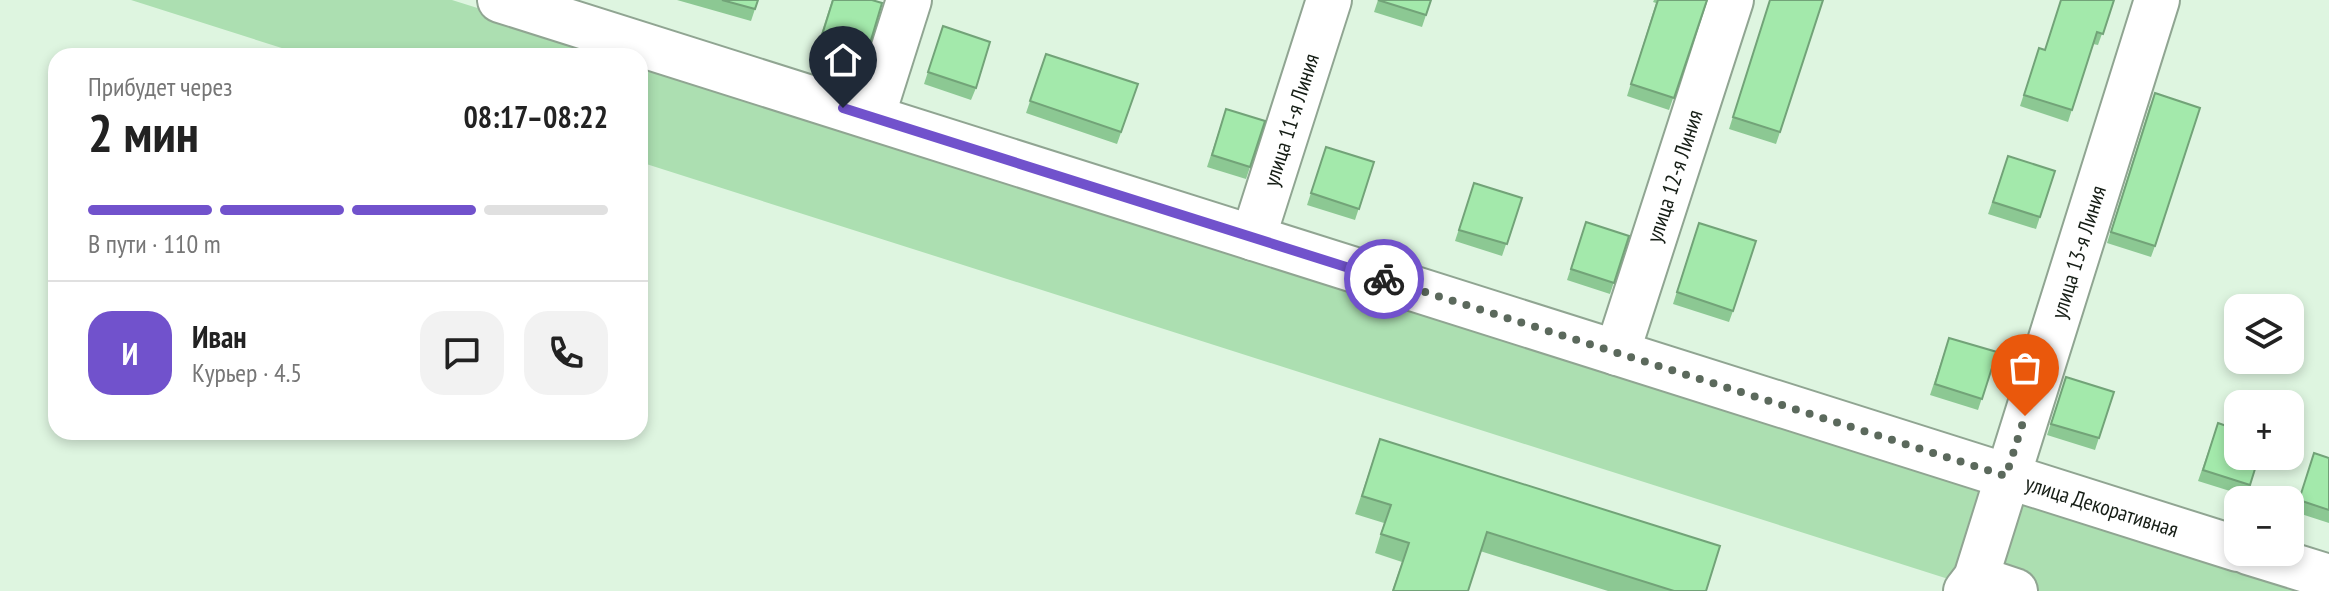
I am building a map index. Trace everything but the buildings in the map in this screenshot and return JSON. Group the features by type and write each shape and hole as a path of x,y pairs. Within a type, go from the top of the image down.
{"street":[{"name":"улица Декоративная","path":"500,0 2224,545"},
{"path":"872,117 909,0"},
{"name":"улица 11-я Линия","path":"1253,238 1329,0"},
{"name":"улица 12-я Линия","path":"1617,353 1731,0"},
{"name":"улица 13-я Линия","path":"1986,587 2006,476 2157,0"},
{"path":"2293,566 2329,577"}],"green space":[{"path":"131,0 452,0 605,48 282,48"},
{"path":"648,62 2224,558 2224,566 2250,566 2329,591 1986,591 648,165"}],"way so far":[{"path":"1384,279 2006,476 2025,416"}],"route":[{"path":"843,108 1384,279"}]}
